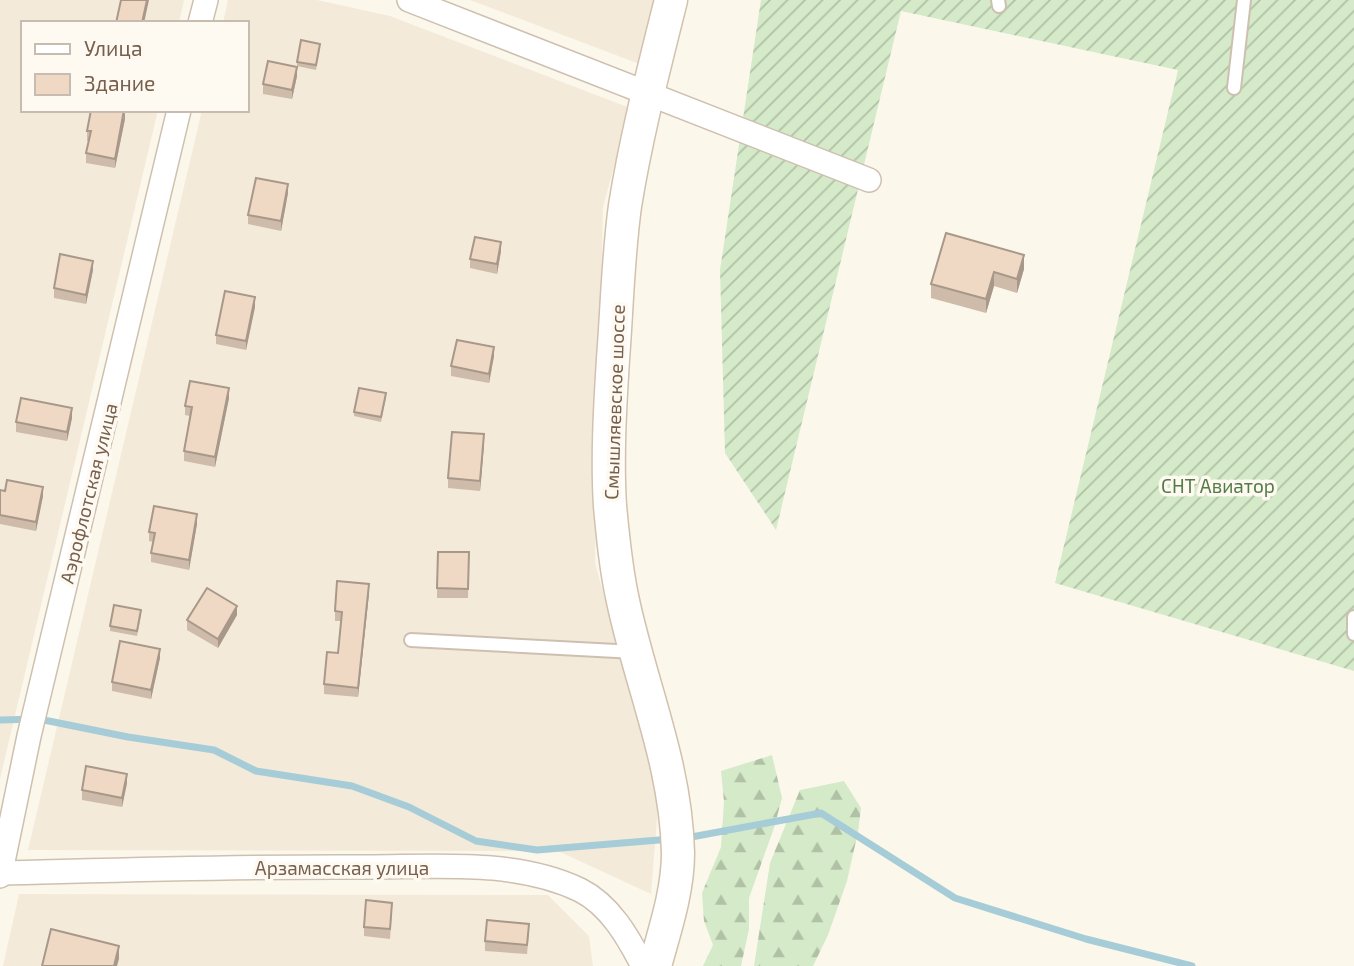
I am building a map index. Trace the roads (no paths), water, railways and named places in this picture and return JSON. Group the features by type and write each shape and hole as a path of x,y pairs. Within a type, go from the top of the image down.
{"street":[{"path":"201,21 206,0"},
{"path":"408,0 869,180"},
{"name":"Смышляевское шоссе","path":"655,966 677,880 678,852 663,743 636,652 615,556 610,504 610,416 625,208 648,92 671,0"},
{"name":"Аэрофлотская улица","path":"0,874 29,736 179,112"},
{"name":"Арзамасская улица","path":"0,874 273,866 487,867 549,878 582,891 611,915 630,941 643,966"}],"lane":[{"path":"1234,88 1244,0"},
{"path":"1354,617 1354,634"},
{"path":"411,640 636,652"}],"waterway":[{"path":"0,720 39,719 128,737 214,750 256,771 352,786 409,807 476,841 537,850 671,839"},
{"path":"686,838 821,813 955,898 1086,939 1192,966"}],"park label":[{"name":"СНТ Авиатор","path":"1218,485"}]}
